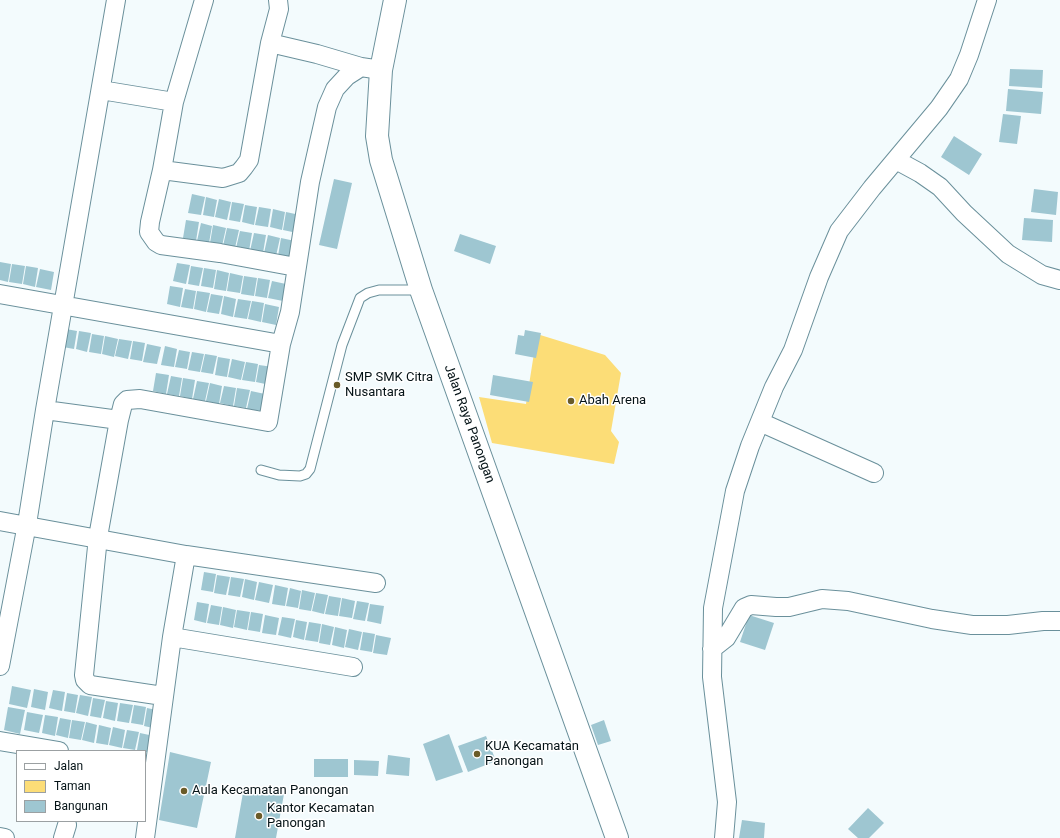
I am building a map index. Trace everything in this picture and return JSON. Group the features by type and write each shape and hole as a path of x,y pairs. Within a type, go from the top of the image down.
{"main road":[{"name":"Jalan Raya Panongan","path":"395,0 371,68 378,149 421,290 617,838"}],"street":[{"path":"0,666 27,524 45,410 101,90 106,50 116,0"},
{"path":"204,0 174,102 149,232 160,245 220,252 296,267"},
{"path":"162,170 222,178 235,174 244,167 249,160 270,43 279,9 278,0"},
{"path":"724,838 727,802 712,677 713,608 726,532 735,491 750,446 774,387 793,350 819,277 839,232 939,108 959,79 969,55 987,0"},
{"path":"270,43 371,68"},
{"path":"164,696 90,685 85,680 84,675 98,537 123,404 127,400 133,398 268,422 281,344 290,312 310,182 327,107 336,89 347,76 371,68"},
{"path":"101,90 174,102"},
{"path":"896,160 920,173 940,187 964,213 1008,254 1042,275 1060,280"},
{"path":"0,294 281,344"},
{"path":"45,410 119,420"},
{"path":"760,422 874,473"},
{"path":"0,521 27,524 186,555 376,583"},
{"path":"145,838 150,766 164,696 186,555"},
{"path":"712,649 726,638 744,608 751,605 776,607 789,606 822,599 848,601 932,619 972,625 1008,625 1043,621 1060,622"},
{"path":"172,637 354,667"},
{"path":"0,741 53,750"},
{"path":"0,837 4,838"}],"lane":[{"path":"261,470 279,475 300,476 306,474 310,469 340,353 360,298 368,293 379,290 421,290"}],"green space":[{"name":"Abah Arena","path":"537,334 605,355 621,373 611,431 619,442 614,464 492,443 479,397 526,404"}],"building":[{"path":"1010,69 1043,70 1042,88 1009,86"},
{"path":"1008,89 1043,92 1041,114 1006,111"},
{"path":"1003,114 1021,116 1017,144 999,142"},
{"path":"954,136 982,154 969,175 941,157"},
{"path":"334,179 352,183 337,249 319,245"},
{"path":"1034,189 1058,192 1056,215 1031,212"},
{"path":"192,194 205,197 201,215 188,213"},
{"path":"206,197 217,200 214,217 203,215"},
{"path":"219,199 231,202 227,220 215,217"},
{"path":"232,202 244,204 240,222 229,220"},
{"path":"245,205 257,207 254,225 242,222"},
{"path":"259,207 271,209 268,227 255,225"},
{"path":"273,209 285,212 282,230 270,227"},
{"path":"286,212 300,215 297,233 283,230"},
{"path":"1024,218 1053,220 1052,242 1022,240"},
{"path":"186,220 199,222 196,241 183,238"},
{"path":"201,223 212,226 209,243 197,241"},
{"path":"213,225 226,228 222,246 210,243"},
{"path":"227,228 239,230 235,248 223,246"},
{"path":"240,231 252,233 249,251 236,248"},
{"path":"254,233 266,235 263,253 250,251"},
{"path":"460,234 496,246 490,264 454,251"},
{"path":"268,235 280,238 276,256 264,253"},
{"path":"281,238 295,241 292,259 278,256"},
{"path":"0,262 11,264 8,282 0,280"},
{"path":"177,263 190,265 186,284 173,281"},
{"path":"12,264 25,266 22,284 9,282"},
{"path":"26,266 38,268 35,287 23,284"},
{"path":"191,266 203,268 199,286 188,284"},
{"path":"204,268 216,270 213,288 201,286"},
{"path":"40,269 54,272 51,290 36,287"},
{"path":"217,270 229,273 226,291 214,289"},
{"path":"230,273 243,276 240,293 227,291"},
{"path":"244,276 257,278 254,296 241,294"},
{"path":"258,278 270,280 267,298 255,296"},
{"path":"272,281 286,284 283,301 268,298"},
{"path":"170,286 183,288 180,307 167,304"},
{"path":"185,289 196,291 193,309 181,307"},
{"path":"197,291 210,293 206,312 194,309"},
{"path":"211,294 223,296 219,314 207,312"},
{"path":"224,296 236,299 233,317 221,314"},
{"path":"238,299 251,301 247,319 234,317"},
{"path":"252,301 264,303 261,322 248,319"},
{"path":"265,304 279,307 276,325 262,322"},
{"path":"66,329 77,331 74,349 63,347"},
{"path":"525,330 541,333 536,358 515,354 518,335 524,336"},
{"path":"79,331 91,333 87,352 76,349"},
{"path":"92,334 104,336 101,354 89,352"},
{"path":"105,336 118,339 114,357 102,354"},
{"path":"119,339 132,341 128,359 115,356"},
{"path":"133,341 145,343 142,361 130,359"},
{"path":"147,344 161,347 157,364 143,362"},
{"path":"165,346 177,349 174,367 161,365"},
{"path":"179,350 190,352 187,369 175,367"},
{"path":"192,352 204,354 200,372 188,370"},
{"path":"205,354 217,356 213,374 201,372"},
{"path":"218,357 230,359 227,377 215,375"},
{"path":"232,359 245,362 241,380 228,377"},
{"path":"246,362 258,364 255,382 242,380"},
{"path":"259,365 273,367 270,385 256,382"},
{"path":"156,373 169,375 166,394 153,391"},
{"path":"493,375 533,382 529,402 490,395"},
{"path":"171,376 182,378 179,396 167,394"},
{"path":"183,378 195,380 192,399 180,396"},
{"path":"197,381 209,383 205,401 193,399"},
{"path":"210,383 222,386 219,404 206,401"},
{"path":"224,386 236,388 233,406 220,403"},
{"path":"237,388 250,390 246,408 234,406"},
{"path":"251,391 265,394 262,411 247,409"},
{"path":"204,572 216,574 213,592 201,590"},
{"path":"217,575 230,577 226,595 214,593"},
{"path":"231,577 244,579 240,597 228,595"},
{"path":"245,579 257,582 254,600 242,597"},
{"path":"259,582 273,585 269,603 255,600"},
{"path":"275,585 288,588 285,606 272,604"},
{"path":"290,588 301,591 298,608 286,606"},
{"path":"302,590 315,593 311,611 299,609"},
{"path":"316,593 328,595 324,614 312,611"},
{"path":"329,596 341,598 338,616 325,614"},
{"path":"342,598 355,601 352,618 339,616"},
{"path":"357,601 369,603 365,621 353,619"},
{"path":"197,602 209,604 206,623 194,620"},
{"path":"370,604 384,606 381,624 367,621"},
{"path":"211,605 222,607 219,625 207,623"},
{"path":"223,607 236,610 233,628 220,625"},
{"path":"237,610 250,612 247,630 234,627"},
{"path":"251,612 263,614 260,632 248,630"},
{"path":"265,615 279,618 276,635 262,633"},
{"path":"749,615 774,623 765,650 740,642"},
{"path":"282,617 295,619 291,638 278,635"},
{"path":"296,620 307,622 304,640 293,637"},
{"path":"309,622 321,624 318,642 305,640"},
{"path":"322,624 334,627 330,645 319,643"},
{"path":"335,627 347,630 344,648 332,645"},
{"path":"349,629 362,632 358,650 345,647"},
{"path":"363,632 375,634 372,652 360,650"},
{"path":"376,635 391,638 387,655 373,653"},
{"path":"12,686 31,690 27,708 9,704"},
{"path":"34,689 48,692 45,710 31,707"},
{"path":"53,690 65,692 62,711 49,708"},
{"path":"67,693 78,695 75,713 64,711"},
{"path":"80,695 92,697 88,716 76,713"},
{"path":"93,698 105,700 101,718 90,716"},
{"path":"106,701 118,703 115,721 103,718"},
{"path":"120,703 133,705 129,723 117,721"},
{"path":"134,705 146,707 143,725 131,723"},
{"path":"8,707 25,710 20,734 4,730"},
{"path":"147,708 161,711 158,729 144,726"},
{"path":"27,712 43,715 39,733 24,730"},
{"path":"45,715 58,717 55,736 42,733"},
{"path":"60,718 71,720 68,738 56,735"},
{"path":"72,720 85,722 81,740 69,738"},
{"path":"604,720 611,741 598,745 591,725"},
{"path":"86,722 97,725 94,743 82,740"},
{"path":"99,725 111,728 108,745 96,743"},
{"path":"113,727 125,730 122,748 109,745"},
{"path":"127,730 139,732 135,750 123,748"},
{"path":"140,733 154,736 151,753 146,752 146,750 137,750"},
{"path":"449,734 463,772 436,781 423,744"},
{"name":"KUA Kecamatan Panongan","path":"486,736 496,761 468,772 458,746"},
{"name":"Aula Kecamatan Panongan","path":"170,752 211,762 197,828 159,820"},
{"path":"388,755 410,758 409,776 386,774"},
{"path":"314,759 348,759 348,777 314,777"},
{"path":"354,760 379,761 378,776 354,775"},
{"name":"Kantor Kecamatan Panongan","path":"244,787 284,794 276,838 235,838"},
{"path":"868,808 884,823 869,838 858,838 848,829"},
{"path":"742,820 765,823 764,838 739,838"}],"place":[{"name":"SMP SMK Citra Nusantara","path":"337,385"},
{"name":"Abah Arena","path":"571,401"},
{"name":"KUA Kecamatan Panongan","path":"477,754"},
{"name":"Aula Kecamatan Panongan","path":"184,791"},
{"name":"Kantor Kecamatan Panongan","path":"259,816"}]}
